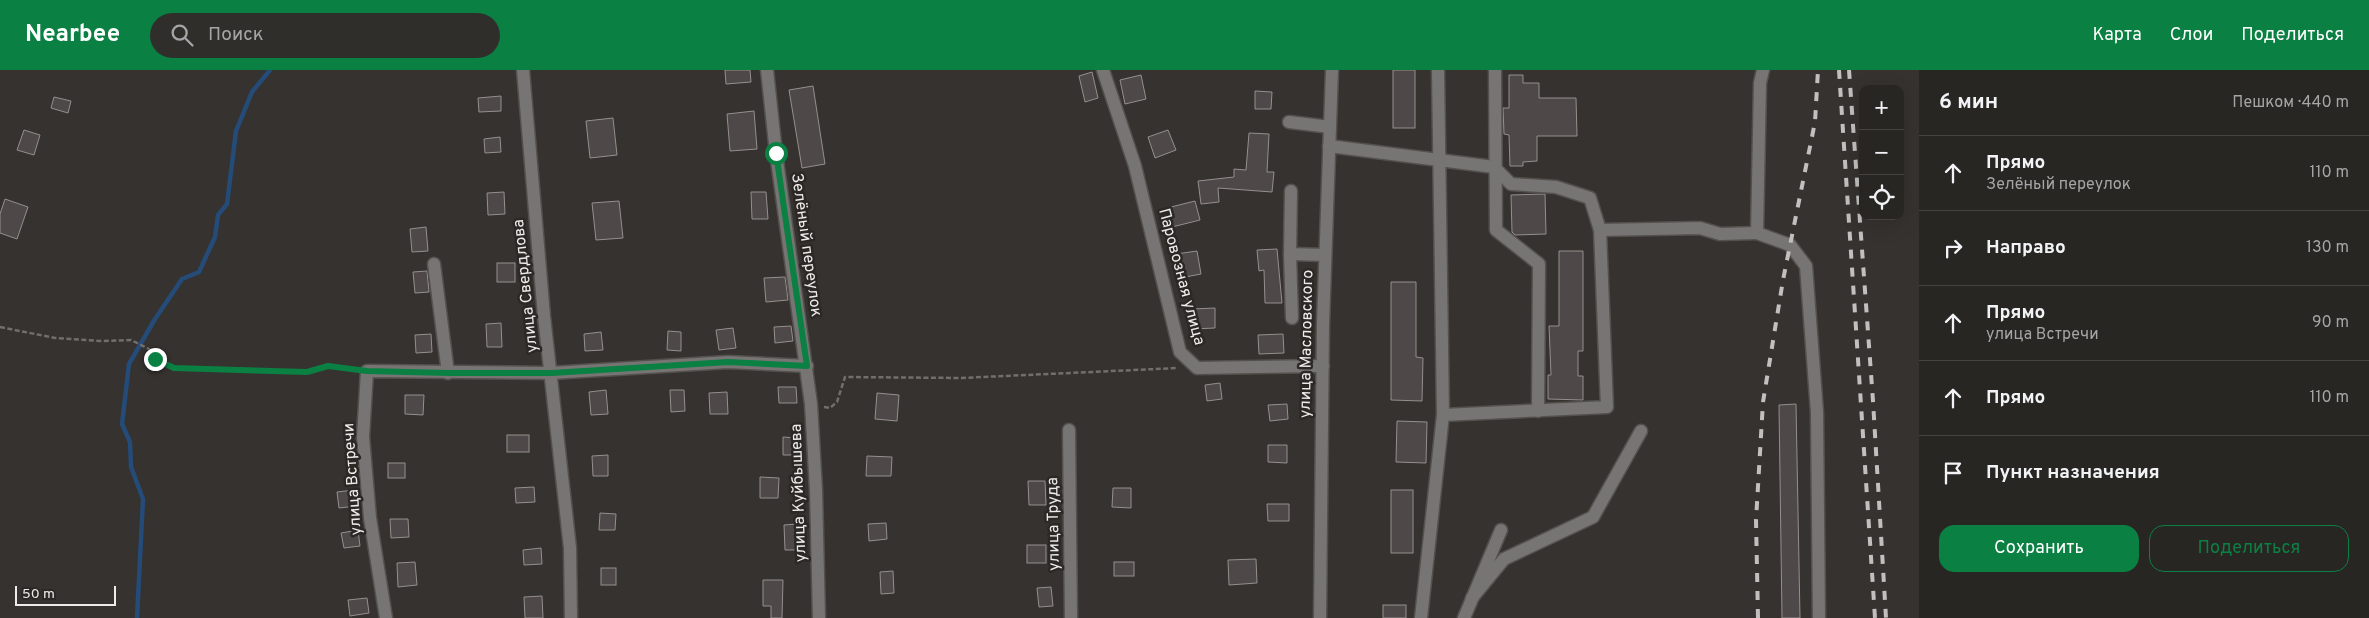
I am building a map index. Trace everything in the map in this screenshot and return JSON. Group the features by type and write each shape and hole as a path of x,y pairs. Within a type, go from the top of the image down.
{"street":[{"name":"улица Свердлова","path":"524,70 544,316 552,373 570,548 571,618"},
{"name":"Зелёный переулок","path":"767,70 776,153 807,366"},
{"name":"Паровозная улица","path":"1103,70 1135,166 1180,352 1197,368 1323,366"},
{"name":"улица Масловского","path":"1320,618 1325,255 1332,70"},
{"path":"1421,618 1443,415 1438,70"},
{"path":"1495,70 1494,167 1496,230 1539,264 1538,410"},
{"path":"1757,233 1760,83 1763,70"},
{"path":"1289,122 1330,127"},
{"path":"1329,146 1494,167 1511,184 1556,187 1590,198 1600,230 1607,407 1443,415"},
{"path":"1291,191 1292,318"},
{"path":"1600,230 1700,228 1720,234 1757,233 1790,245 1806,266 1817,412 1819,618"},
{"path":"1290,254 1325,255"},
{"path":"434,264 448,373"},
{"path":"367,371 552,373 728,362 807,366"},
{"name":"улица Куйбышева","path":"807,366 816,490 819,618"},
{"name":"улица Встречи","path":"367,371 363,437 370,518 386,618"},
{"name":"улица Труда","path":"1069,430 1071,618"},
{"path":"1472,598 1504,559 1593,517 1641,431"},
{"path":"1464,618 1501,530"}],"path":[{"path":"0,327 55,338 101,341 131,340 148,349 155,359 174,368 307,372 328,366 367,371"},
{"path":"811,404 830,408 837,402 846,377 961,378 1197,368"}],"building":[{"path":"725,70 750,70 751,82 726,84"},
{"path":"1393,70 1415,70 1415,128 1393,128"},
{"path":"1092,72 1098,98 1085,102 1079,76"},
{"path":"1141,75 1146,99 1125,104 1120,80"},
{"path":"1509,75 1523,75 1523,83 1539,83 1539,98 1576,98 1577,136 1537,136 1537,161 1523,162 1523,166 1510,166 1509,135 1504,134 1503,108 1509,108"},
{"path":"813,86 825,164 802,168 789,90"},
{"path":"1255,91 1272,92 1271,109 1255,109"},
{"path":"501,96 501,111 479,112 478,98"},
{"path":"54,97 71,101 68,113 51,108"},
{"path":"754,111 757,149 730,151 727,114"},
{"path":"613,118 617,155 590,158 586,121"},
{"path":"24,130 40,135 34,155 17,150"},
{"path":"1168,130 1176,150 1155,158 1148,137"},
{"path":"1249,133 1269,134 1267,172 1274,172 1272,192 1218,188 1219,202 1201,204 1198,181 1234,177 1234,169 1246,170"},
{"path":"500,137 501,152 485,153 484,139"},
{"path":"504,192 505,214 488,215 487,193"},
{"path":"751,192 766,192 768,219 752,219"},
{"path":"1545,194 1546,234 1515,235 1512,232 1511,195"},
{"path":"5,199 28,207 17,239 0,233 0,214"},
{"path":"619,201 623,238 596,240 592,203"},
{"path":"1195,201 1200,220 1172,227 1167,208"},
{"path":"426,227 428,251 412,252 410,229"},
{"path":"1277,249 1282,303 1265,303 1264,270 1259,271 1257,250"},
{"path":"1197,251 1201,274 1180,278 1176,254"},
{"path":"1559,251 1583,251 1583,351 1578,351 1578,376 1583,376 1583,400 1548,399 1548,375 1551,375 1549,326 1559,326"},
{"path":"497,263 515,263 515,282 497,282"},
{"path":"427,271 429,292 415,293 413,272"},
{"path":"785,277 788,300 766,302 764,278"},
{"path":"1391,282 1416,282 1416,357 1423,358 1422,401 1391,400"},
{"path":"1215,308 1215,328 1193,329 1192,309"},
{"path":"501,323 502,347 487,347 486,324"},
{"path":"791,326 793,341 775,343 774,327"},
{"path":"733,328 736,348 719,350 716,330"},
{"path":"668,331 681,332 681,351 667,350"},
{"path":"601,332 603,350 585,351 584,334"},
{"path":"431,334 432,352 416,353 415,335"},
{"path":"1283,334 1284,353 1259,354 1258,335"},
{"path":"1220,383 1222,399 1207,401 1205,385"},
{"path":"778,387 796,387 797,403 779,403"},
{"path":"606,390 608,414 591,415 589,392"},
{"path":"670,390 684,390 685,411 671,412"},
{"path":"727,392 728,414 710,414 709,393"},
{"path":"877,393 899,395 897,421 875,419"},
{"path":"405,395 424,395 423,415 405,414"},
{"path":"1287,404 1288,419 1270,421 1268,405"},
{"path":"1796,404 1800,618 1782,618 1779,405"},
{"path":"1397,421 1427,422 1426,463 1396,462"},
{"path":"507,435 529,435 529,452 507,452"},
{"path":"783,437 798,438 798,455 783,455"},
{"path":"1268,445 1287,445 1287,463 1268,462"},
{"path":"608,455 608,476 593,476 592,456"},
{"path":"867,456 892,457 891,476 866,476"},
{"path":"388,463 405,463 405,478 388,478"},
{"path":"760,477 779,478 778,498 760,498"},
{"path":"1028,481 1045,481 1046,505 1029,505"},
{"path":"534,487 535,502 516,503 515,488"},
{"path":"1113,488 1131,488 1131,508 1112,507"},
{"path":"354,490 356,506 339,508 337,492"},
{"path":"1391,490 1413,490 1413,553 1391,553"},
{"path":"1267,504 1289,504 1289,521 1268,521"},
{"path":"600,513 616,514 615,530 599,530"},
{"path":"390,519 408,519 409,537 391,538"},
{"path":"886,523 887,539 869,541 868,524"},
{"path":"797,524 798,550 785,550 784,525"},
{"path":"358,530 360,546 344,548 341,533"},
{"path":"1027,545 1046,545 1046,563 1027,563"},
{"path":"541,548 542,564 524,565 523,550"},
{"path":"1256,559 1257,583 1229,585 1228,560"},
{"path":"415,562 417,585 398,587 397,563"},
{"path":"1114,562 1134,562 1134,576 1114,576"},
{"path":"601,568 616,568 616,585 601,585"},
{"path":"893,571 894,593 881,594 880,572"},
{"path":"763,580 783,580 782,618 771,618 771,606 763,606"},
{"path":"1051,587 1053,606 1039,607 1037,588"},
{"path":"542,596 543,618 525,618 524,597"},
{"path":"367,598 369,613 350,616 348,600"},
{"path":"1383,605 1406,605 1406,618 1383,618"}],"waterway":[{"path":"137,618 143,499 131,467 130,442 122,424 129,364 155,319 182,279 199,272 215,237 218,215 227,204 236,131 252,92 270,70"}],"railway":[{"path":"1758,618 1756,520 1763,402 1783,280 1815,122 1818,70"},
{"path":"1839,70 1875,618"},
{"path":"1849,70 1873,401 1886,618"}],"route":[{"path":"155,359 174,368 307,372 328,366 367,371 552,373 728,362 807,366 776,153"}]}
